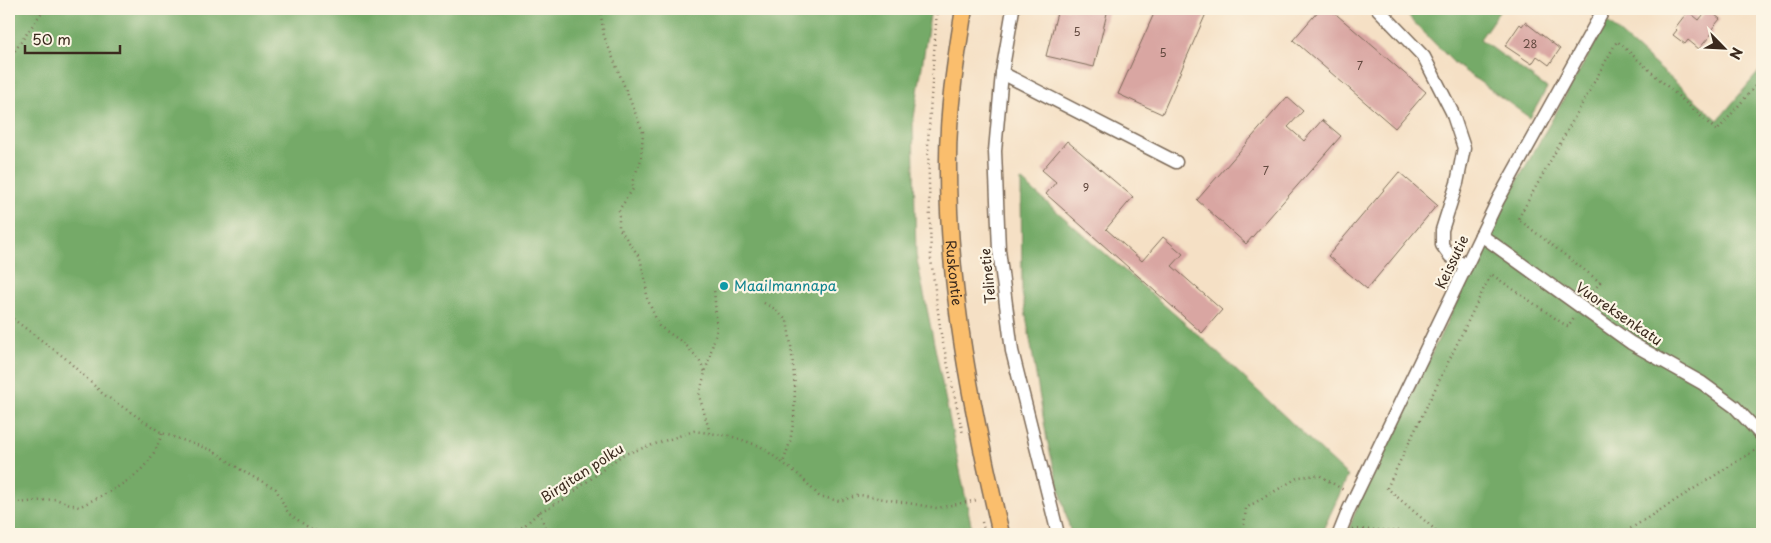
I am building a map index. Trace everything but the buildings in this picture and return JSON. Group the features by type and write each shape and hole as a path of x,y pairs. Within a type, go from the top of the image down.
{"main road":[{"name":"Ruskontie","path":"964,9 951,105 948,159 953,285 975,423 1001,534"}],"street":[{"name":"Telinetie","path":"1013,9 1002,73 995,151 999,250 1012,351 1058,534"},
{"path":"1378,9 1424,57 1452,112 1464,148 1457,183 1442,230 1442,245 1450,256 1466,267"},
{"name":"Keissutie","path":"1340,531 1355,496 1498,200 1604,9"},
{"path":"1002,73 1176,162"},
{"name":"Vuoreksenkatu","path":"1481,236 1631,343 1702,383 1735,407 1762,436"}],"path":[{"path":"9,59 44,9"},
{"path":"600,9 604,36 643,132 641,160 633,180 633,189 619,210 619,228 640,258 646,283 647,298 659,326 685,344 699,360 705,372"},
{"path":"1440,534 1388,488 1491,274 1568,327 1600,282 1518,219 1617,41 1717,131 1762,78"},
{"path":"710,433 699,395 717,330 714,289"},
{"path":"764,303 775,309 787,321 791,345 795,387 794,418 790,442 782,462"},
{"path":"9,316 65,358 102,394 162,433 214,450 244,472 276,489 288,513 312,530 331,534"},
{"name":"Birgitan polku","path":"508,534 524,526 539,512 563,500 622,456 694,431 730,436 760,446 800,476 819,496 839,501 860,495 938,508 977,500"},
{"path":"9,504 55,499 79,507 141,472 157,449 162,433"},
{"path":"1622,534 1762,446"},
{"path":"1240,534 1244,525 1246,508 1299,477 1319,475 1355,496"},
{"path":"539,512 548,534"},
{"path":"1340,531 1399,531 1402,534"}],"green space":[{"path":"9,9 931,9 913,124 916,255 973,534 9,534"},
{"path":"1401,9 1501,9 1480,39 1547,88 1530,118 1455,64"},
{"path":"1607,22 1718,120 1762,68 1762,534 1347,534 1358,504 1506,201"},
{"path":"1021,180 1203,339 1348,476 1321,534 1071,534 1047,440 1022,292"}],"place":[{"name":"Maailmannapa","path":"724,286"}]}
